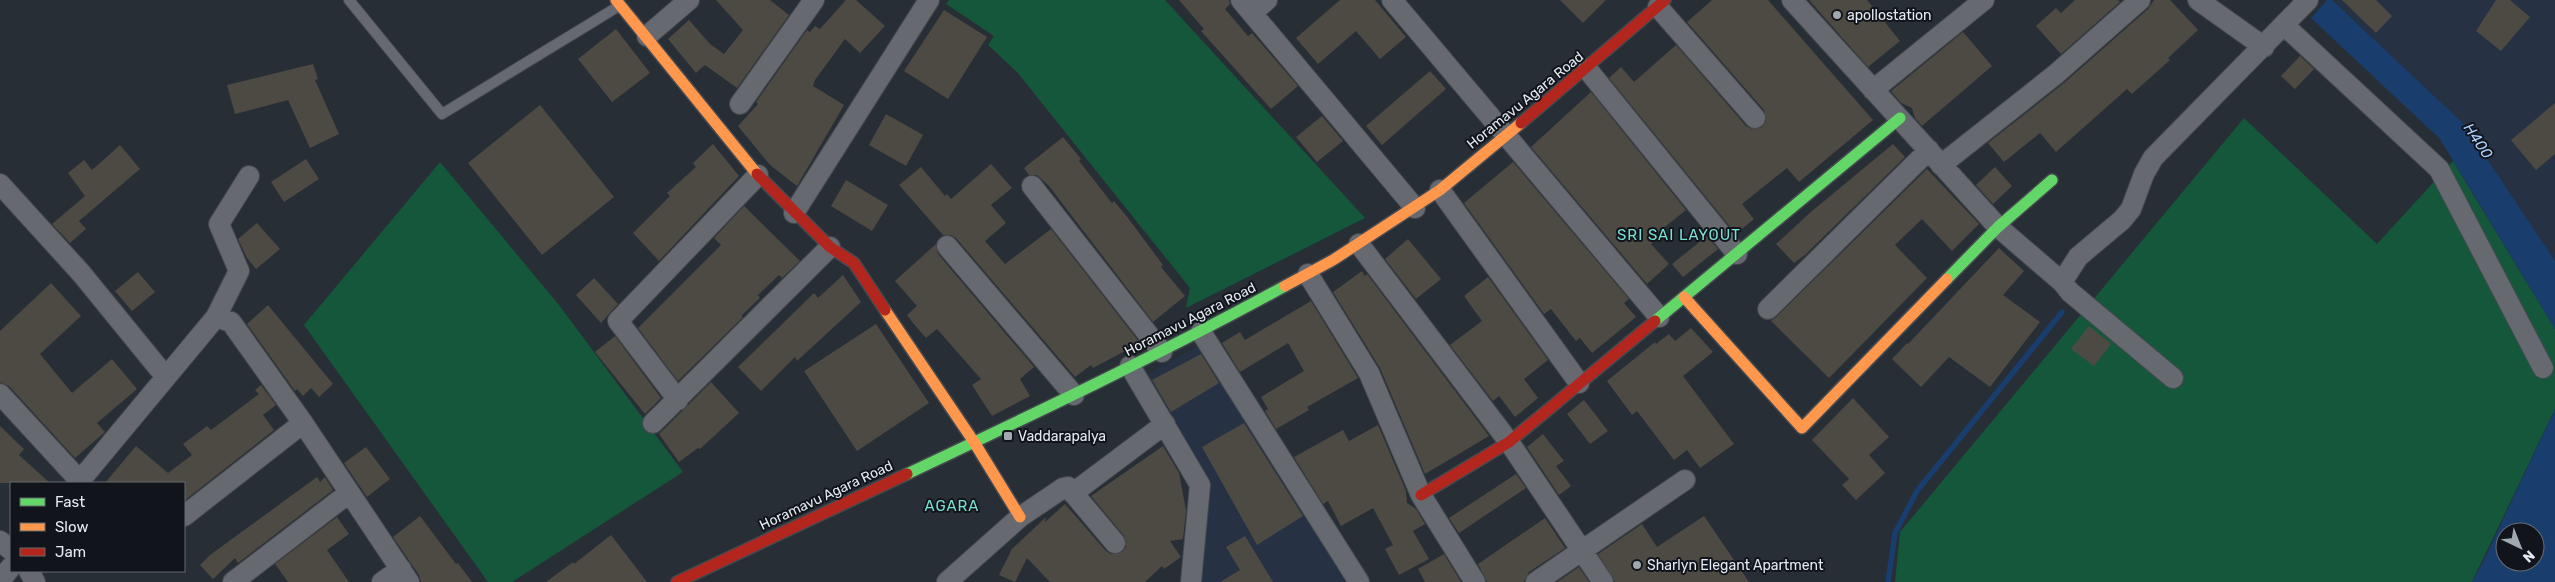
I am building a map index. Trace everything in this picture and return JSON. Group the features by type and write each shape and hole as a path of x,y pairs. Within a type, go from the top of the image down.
{"street":[{"path":"647,36 689,0"},
{"path":"740,104 814,0"},
{"path":"794,213 929,0"},
{"path":"1267,0 1247,6 1416,208"},
{"path":"1392,0 1659,317"},
{"path":"1792,0 1998,227 2062,282 2070,292 2173,378"},
{"path":"1873,90 1984,0"},
{"path":"1768,309 1936,158 2056,74 2140,0"},
{"path":"2198,0 2264,47"},
{"path":"2062,282 2078,257 2122,220 2131,209 2144,174 2154,158 2308,0"},
{"path":"618,2 758,175 830,247 854,263 974,442 1020,517"},
{"path":"1662,3 1755,118"},
{"name":"Horamavu Agara Road","path":"677,582 1162,352 1360,244 1440,190 1587,69 1662,3"},
{"path":"2284,26 2439,169 2543,368"},
{"path":"1587,69 1737,254"},
{"path":"1421,494 1509,442 1900,118"},
{"path":"678,400 618,321 758,175"},
{"path":"0,394 79,482 165,376 216,317 239,271 219,224 249,176"},
{"path":"1684,297 1802,428 1998,227 2052,180"},
{"path":"0,184 81,273 165,376"},
{"path":"1032,186 1162,352"},
{"path":"1440,190 1579,383"},
{"path":"1360,244 1509,442 1603,582"},
{"path":"947,246 1074,395"},
{"path":"653,423 830,247"},
{"path":"1308,274 1369,373 1421,494 1475,582"},
{"path":"216,317 231,322 303,422 405,576 382,582"},
{"path":"1201,332 1359,582"},
{"path":"1130,366 1200,485 1191,582"},
{"path":"185,515 303,422"},
{"path":"1073,493 1165,424"},
{"path":"1536,582 1685,480"},
{"path":"946,582 1020,517 1063,488 1068,487 1115,543"},
{"path":"233,582 350,493"},
{"path":"0,541 10,549"},
{"path":"0,581 10,569"}],"lane":[{"path":"349,0 442,114 618,2"}],"shaded area":[{"path":"2332,0 2555,0 2555,261 2464,124"},
{"path":"1200,345 1351,582 1200,582 1207,476 1143,377"}],"green space":[{"path":"949,0 1165,0 1365,218 1186,308 1190,288 1017,72 988,45 994,36 946,4"},
{"path":"2244,118 2377,244 2453,161 2555,329 2555,409 2501,522 2495,522 2495,534 2472,582 1895,582 1900,532"},
{"path":"440,162 559,305 683,472 512,582 488,582 304,325"}],"water":[{"path":"2327,0 2332,0 2464,124 2555,261 2555,329 2440,139 2311,18"},
{"path":"2555,409 2555,582 2472,582 2495,536 2495,572 2545,572 2545,522 2502,522"}],"building":[{"path":"716,0 770,0 789,15 737,88 705,65 696,73 668,39 689,20 710,44 724,54 743,30"},
{"path":"846,0 856,0 885,26 860,53 845,39 815,80 813,86 844,105 797,186 770,165 738,126 758,104 756,102 807,30 810,32 815,26 820,29"},
{"path":"1179,0 1229,0 1230,4 1225,9 1248,36 1252,33 1298,86 1271,109 1201,31 1204,29"},
{"path":"1340,0 1375,0 1406,37 1380,59 1356,31 1318,64 1296,38"},
{"path":"1560,0 1606,0 1583,23"},
{"path":"1712,0 1768,0 1873,120 1799,182 1787,168 1742,204 1754,219 1736,234 1609,78 1621,67 1634,82 1676,45 1746,126 1752,129 1762,127 1766,121 1764,110 1687,22"},
{"path":"1809,0 1867,0 1900,41 1868,67"},
{"path":"2075,0 2118,0 2120,2 2061,54 2036,26 2056,8 2061,13"},
{"path":"2154,0 2170,0 2198,30 2168,58 2170,60 2132,94 2127,89 2056,152 2040,133 2004,162 1988,143 2064,83 2148,9"},
{"path":"2342,0 2376,0 2392,16 2376,33"},
{"path":"2496,0 2510,0 2530,17 2501,51 2476,31"},
{"path":"944,10 987,37 948,99 904,71"},
{"path":"616,29 650,73 612,102 578,59"},
{"path":"1963,32 1992,66 1922,126 1915,118 1912,108 1901,103 1891,91"},
{"path":"2300,56 2314,69 2295,89 2281,76"},
{"path":"313,64 318,79 315,80 339,134 310,148 288,100 235,114 227,85"},
{"path":"1430,71 1446,89 1382,145 1366,126"},
{"path":"1591,92 1686,210 1651,238 1654,241 1651,244 1669,264 1647,284 1531,147"},
{"path":"2555,103 2555,154 2536,170 2511,140"},
{"path":"540,105 614,197 542,255 468,163"},
{"path":"886,114 923,135 906,166 869,145"},
{"path":"1322,116 1343,141 1317,162 1296,137"},
{"path":"1063,137 1112,203 1114,201 1128,218 1163,265 1161,267 1185,296 1153,322 1049,186 1037,175 1029,175 1024,168"},
{"path":"713,144 739,176 659,261 633,233 670,196 667,193 696,167 693,163"},
{"path":"1893,144 1905,157 1805,255 1794,263 1776,244 1812,211"},
{"path":"120,145 140,169 79,221 86,229 70,243 52,224 85,196 68,173 84,160 92,170"},
{"path":"306,159 319,179 284,202 271,182"},
{"path":"1513,162 1629,299 1624,303 1636,317 1592,353 1580,338 1576,341 1551,309 1544,314 1464,203"},
{"path":"991,164 1012,188 991,205 1006,223 985,241 1005,264 1051,229 1140,343 1093,368 1091,365 1075,377 956,238 950,235 943,235 899,185 921,167 945,196 947,194 951,199"},
{"path":"1995,167 2012,186 1993,204 1976,185"},
{"path":"1927,169 1979,224 1952,251 1922,219 1895,245 1927,278 1829,378 1771,321"},
{"path":"846,180 888,205 872,231 831,206"},
{"path":"744,206 800,261 782,278 779,275 758,295 760,298 741,316 743,317 678,381 638,328 721,245 714,238"},
{"path":"257,223 280,249 256,269 247,258 238,239"},
{"path":"1707,236 1718,249 1683,277 1672,264"},
{"path":"1408,239 1441,279 1416,299 1385,259"},
{"path":"936,244 938,254 1034,367 1020,379 1030,396 992,416 972,385 981,379 937,329 926,338 907,315 917,306 895,281"},
{"path":"1999,248 2024,271 2003,295 2040,322 1990,387 1949,357 1921,387 1892,359"},
{"path":"1362,271 1365,276 1367,274 1489,436 1425,474 1380,368 1333,292"},
{"path":"138,272 155,292 132,311 115,291"},
{"path":"843,275 861,302 797,361 795,357 761,391 738,367 814,293 818,298"},
{"path":"1488,277 1548,360 1524,379 1538,398 1515,417 1499,396 1493,401 1450,345 1482,321 1464,296"},
{"path":"594,278 618,304 601,323 576,295"},
{"path":"51,283 81,316 40,354 72,393 112,359 137,389 97,423 105,432 75,458 9,386 0,382 0,331"},
{"path":"1311,301 1358,378 1307,407 1309,410 1276,429 1265,411 1268,409 1261,397 1304,371 1288,343 1240,372 1222,343 1240,332 1245,340"},
{"path":"268,305 333,384 319,397 311,388 303,396 297,389 295,391 247,324"},
{"path":"876,324 929,403 857,451 804,371"},
{"path":"2089,326 2111,344 2094,366 2071,349"},
{"path":"1691,328 1713,352 1683,376 1734,444 1700,468 1687,450 1674,460 1637,411 1632,415 1607,381 1655,342 1656,344 1669,334 1675,341"},
{"path":"615,336 661,398 645,414 595,352"},
{"path":"1201,354 1219,383 1171,412 1152,380"},
{"path":"711,382 739,413 700,449 698,448 679,462 659,434"},
{"path":"261,385 276,405 263,415 274,430 185,500 185,482 106,482 136,446 168,473 192,455 183,444 207,426 211,430 259,394 255,390"},
{"path":"1853,398 1889,437 1869,455 1885,473 1856,500 1842,485 1849,479 1812,440"},
{"path":"1584,400 1608,431 1590,444 1567,414"},
{"path":"1244,423 1303,516 1257,545 1202,447"},
{"path":"1378,425 1406,491 1407,503 1416,509 1425,524 1413,531 1429,559 1399,575 1385,549 1393,545 1373,508 1341,526 1328,501 1323,504 1294,457 1343,430 1349,441"},
{"path":"0,426 24,449 19,455 49,482 0,483"},
{"path":"1543,434 1564,461 1556,466 1571,486 1559,495 1527,447"},
{"path":"1163,446 1179,473 1186,510 1183,539 1170,541 1181,557 1164,569 1162,566 1145,582 1050,582 1027,558 1015,582 999,575 1012,549 1046,517 1045,522 1065,504 1106,551 1111,554 1122,552 1126,547 1124,536 1091,496"},
{"path":"366,447 390,479 367,497 344,463"},
{"path":"1516,474 1526,488 1459,533 1449,518"},
{"path":"317,477 320,482 325,477 333,490 238,563 235,558 213,579 200,565 210,555"},
{"path":"420,516 472,582 421,582 419,575 393,537"},
{"path":"1704,516 1749,582 1615,582 1598,554 1642,524 1657,547"},
{"path":"337,517 349,534 327,550 349,582 288,582 275,564"},
{"path":"1545,518 1565,548 1529,572 1524,582 1487,582 1478,564"},
{"path":"611,535 647,582 546,582 573,562 574,564"},
{"path":"1245,536 1273,582 1220,582 1240,570 1226,547"},
{"path":"1444,554 1461,582 1425,582 1418,569"},
{"path":"1579,567 1589,582 1557,582"}],"waterway":[{"path":"1888,582 1895,533 1917,491 2062,312"}],"traffic: fast":[{"path":"1655,321 1900,118"},
{"path":"1947,279 1998,227 2052,180"},
{"path":"907,474 1144,360 1285,286"}],"traffic: slow":[{"path":"616,0 757,174"},
{"path":"1285,286 1333,260 1440,190 1521,123"},
{"path":"1684,297 1802,428 1947,279"},
{"path":"885,310 974,442 1020,517"}],"traffic: jam":[{"path":"1521,123 1665,0"},
{"path":"757,174 830,247 854,263 885,310"},
{"path":"1421,495 1509,442 1655,321"},
{"path":"677,582 907,474"}],"place":[{"name":"apollostation","path":"1837,15"},
{"name":"Vaddarapalya","path":"1008,436"},
{"name":"Sharlyn Elegant Apartment","path":"1637,565"}],"district":[{"name":"SRI SAI LAYOUT","path":"1679,235"},
{"name":"AGARA","path":"952,506"}],"water label":[{"name":"H400","path":"2478,141"}]}
